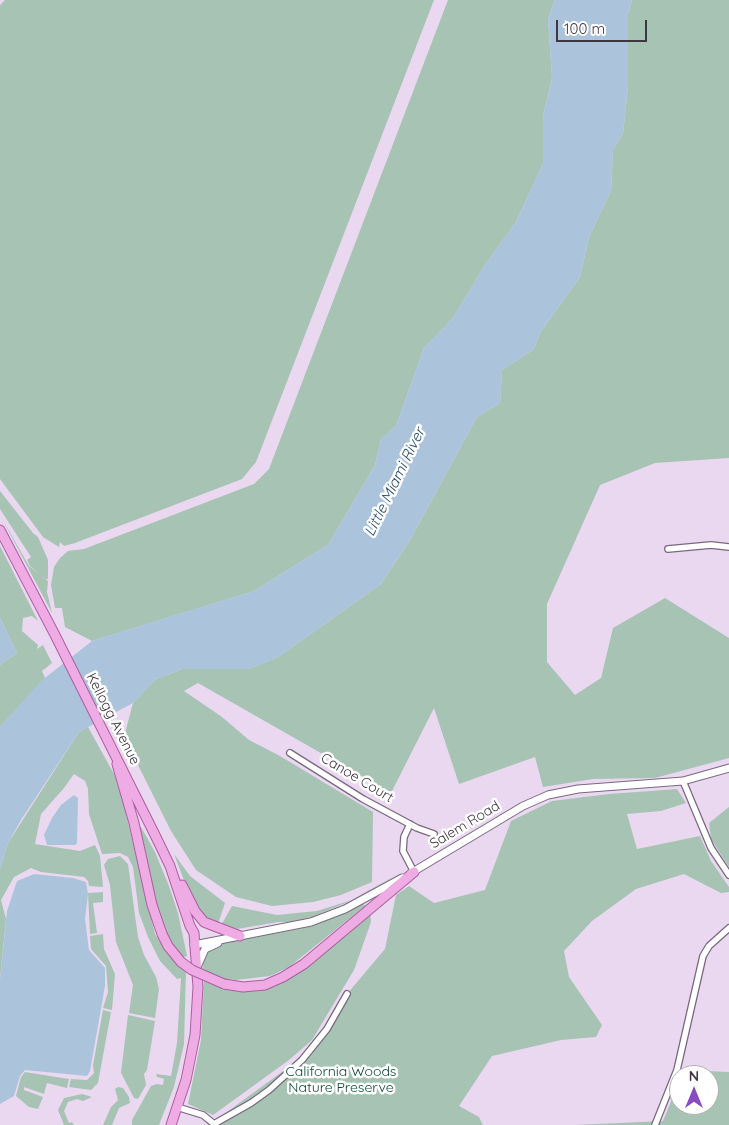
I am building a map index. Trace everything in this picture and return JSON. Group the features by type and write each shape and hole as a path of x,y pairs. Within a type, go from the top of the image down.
{"main road":[{"name":"Kellogg Avenue","path":"0,530 114,751 170,866 194,934 196,942 194,945 198,1001 195,1036 190,1066 171,1125"},
{"path":"114,751 119,776 134,823 152,905 162,934 171,950 182,962 192,970 224,984 243,987 265,985 283,977 304,964 414,872"},
{"path":"170,866 200,917 210,926 240,936"}],"street":[{"path":"668,550 711,545 729,547"},
{"name":"Canoe Court","path":"290,753 363,799 410,824 434,834"},
{"name":"Salem Road","path":"194,945 293,926 336,912 363,900 414,872 523,806 548,795 578,789 683,781 729,768"},
{"path":"683,781 711,848 729,875"},
{"path":"410,824 404,837 403,851 414,872"},
{"path":"655,1125 677,1070 702,956 709,946 729,928"},
{"name":"Salem Road","path":"196,968 205,950 225,939"},
{"path":"177,1107 203,1115 214,1124 251,1104 302,1060 327,1029 347,994"}],"green space":[{"path":"5,0 434,0 256,462 242,479 75,543 64,546 60,542 59,547 43,537 0,479 0,5"},
{"path":"448,0 555,0 548,19 552,78 543,116 543,164 516,222 485,265 453,318 424,348 396,426 381,439 375,465 328,545 254,591 92,641 65,627 62,608 55,608 51,585 54,567 68,551 84,549 254,484 269,469"},
{"path":"632,0 729,0 729,458 655,463 600,485 547,604 547,662 575,695 601,678 613,628 665,598 729,638 729,758 655,778 593,779 543,787 535,757 459,784 434,708 391,793 198,683 184,691 222,717 249,740 280,756 373,812 372,882 341,895 313,902 272,906 236,897 196,870 171,831 124,737 133,703 156,679 183,669 249,669 278,657 381,584 409,542 477,417 500,403 502,370 534,349 540,333 580,277 589,237 611,191 613,150 623,133 628,87 628,14"},
{"path":"0,491 38,537 48,560 48,579 45,579 30,566 27,560 31,557 0,509"},
{"path":"0,515 29,566 48,581 47,592 52,613"},
{"path":"0,546 38,621 32,616 23,618 22,631 38,645 37,649 43,645 52,663 42,671 45,678 0,727 0,665 17,653 0,618"},
{"path":"88,727 114,774 122,798 155,934 167,952 186,970 184,1044 174,1087 159,1125 132,1125 132,1120 151,1086 163,1085 164,1079 157,1077 156,1074 171,1076 177,1043 181,978 177,979 160,961 148,937 139,913 133,867 128,857 120,853 102,854 89,814 88,789 85,781 74,774 41,814 35,844 80,851 95,845 100,856 103,887 89,886 88,881 84,877 41,872 31,868 14,877 1,900 6,919 0,979 0,869 8,843 79,732"},
{"name":"California Woods Nature Preserve","path":"677,789 686,803 661,811 627,814 637,849 700,836 711,861 729,887 729,892 721,893 684,874 636,889 592,921 564,951 569,977 602,1025 596,1037 561,1040 492,1056 459,1106 479,1117 483,1125 209,1125 297,1061 319,1037 347,994 385,949 396,895 409,886 434,903 485,890 511,821 552,801 609,794"},
{"path":"729,807 729,867 711,839 709,823"},
{"path":"138,827 141,827 155,852 169,886 178,913 187,956 183,957 175,948 159,921"},
{"path":"174,854 190,876 225,903 217,927 211,924 193,904"},
{"path":"120,856 128,864 138,937 144,955 156,977 159,989 155,1018 129,1013 133,985 116,942 110,885 104,865 108,859"},
{"path":"404,870 355,899 312,917 292,922 278,922 237,929 220,927 232,906 277,915 317,911 352,900"},
{"path":"103,892 103,902 93,903 97,933 90,934 88,893"},
{"path":"364,904 365,906 289,967 270,976 236,980 220,978 203,971 202,961 205,954 208,954 207,951 217,944 299,929"},
{"path":"370,911 371,922 354,970 312,1040 289,1060 213,1115 188,1104 201,1040 204,980 218,985 271,985"},
{"path":"103,934 104,949 115,974 112,1010 103,1008 108,992 106,966 91,949 90,936"},
{"path":"103,1010 111,1012 98,1083 91,1090 69,1087 71,1079 87,1080 94,1073 93,1065"},
{"path":"128,1015 155,1021 147,1070 144,1074 146,1085 138,1099 134,1098 121,1073"},
{"path":"25,1072 69,1079 67,1088 47,1083 44,1094 24,1087 24,1090 43,1097 38,1109 29,1107 16,1096 21,1077"},
{"path":"719,1072 729,1072 729,1125 575,1125 663,1121 669,1106 669,1115 719,1115"},
{"path":"118,1087 123,1088 129,1097 130,1103 119,1108 112,1125 103,1125 111,1107 118,1100 115,1089"},
{"path":"82,1094 92,1097 83,1101 77,1099 68,1102 64,1111 69,1123 72,1122 74,1125 64,1125 58,1110 64,1098"}],"water":[{"name":"Little Miami River","path":"555,0 632,0 628,14 628,87 623,133 613,150 611,191 589,237 580,277 540,333 534,349 502,370 500,403 477,417 409,542 381,584 278,657 249,669 183,669 156,679 133,703 79,732 21,820 8,843 0,869 0,727 41,681 92,641 254,591 328,545 375,465 381,439 396,426 424,348 453,318 485,265 516,222 543,164 543,116 552,78 548,19"},
{"path":"0,618 17,653 0,665"},
{"path":"74,795 78,798 77,843 75,845 47,845 44,835 52,818 61,805"},
{"path":"34,874 73,878 86,882 88,894 85,919 89,950 105,968 105,986 90,1071 87,1076 25,1070 20,1076 14,1096 0,1104 0,979 7,911 17,881"}]}
